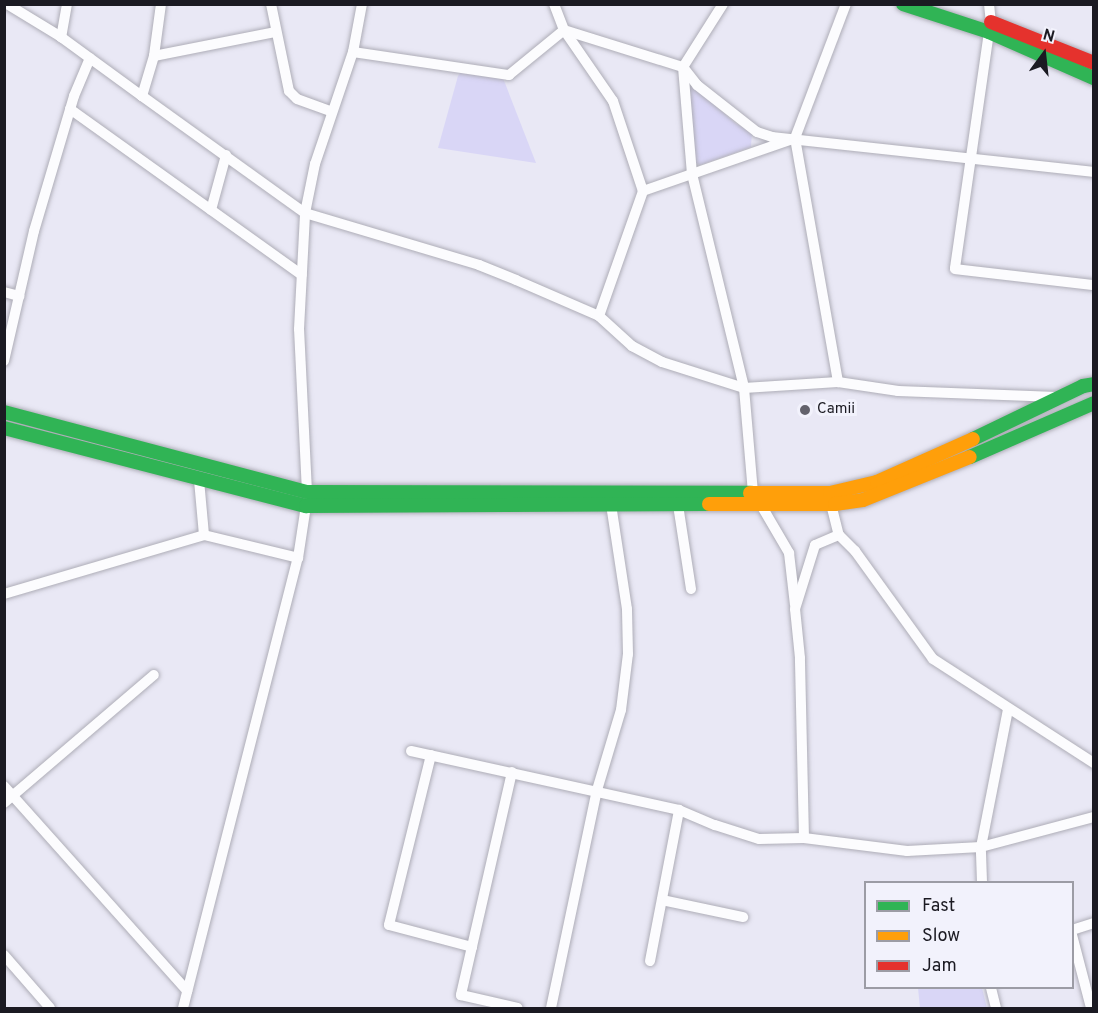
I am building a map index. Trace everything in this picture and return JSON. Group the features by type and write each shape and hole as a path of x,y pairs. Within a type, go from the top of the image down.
{"street":[{"path":"7,4 61,37 305,213 479,266 599,316 632,346 662,362 744,388 838,382 898,391 1062,397"},
{"path":"61,37 67,4"},
{"path":"142,96 154,56 161,4"},
{"path":"271,4 275,32 290,91 297,99 332,112"},
{"path":"183,1008 298,558 306,499 299,328 305,213 315,164 353,52 362,4"},
{"path":"554,4 564,30 613,101 643,191 599,316"},
{"path":"723,4 683,68 692,174 744,388 753,493 789,552 800,658 804,838"},
{"path":"838,382 795,138 846,4"},
{"path":"903,4 990,27 1094,63"},
{"path":"937,4 1094,78"},
{"path":"989,4 990,27 955,269 1094,285"},
{"path":"353,52 509,75 564,30"},
{"path":"564,30 683,68 697,86 757,132 772,137 1094,172"},
{"path":"154,56 275,32"},
{"path":"4,361 34,231 70,109 90,58"},
{"path":"70,109 302,275"},
{"path":"643,191 795,138"},
{"path":"211,210 226,155"},
{"path":"4,292 19,296"},
{"path":"4,412 306,499 830,493 877,482 926,462 1094,384"},
{"path":"4,428 199,480 306,499 611,505 831,504 863,500 925,477 1094,403"},
{"path":"199,480 204,535"},
{"path":"831,504 839,535 855,551 933,659 1094,763"},
{"path":"551,1008 597,790 621,710 628,654 627,609 611,505"},
{"path":"678,505 691,589"},
{"path":"4,594 204,535 298,558"},
{"path":"795,609 815,545 839,535"},
{"path":"9,799 154,675"},
{"path":"982,881 981,847 1008,709"},
{"path":"411,751 597,790 679,810 715,825 759,839 804,838 907,851 981,847 1094,817"},
{"path":"431,755 389,925 472,947"},
{"path":"512,772 461,995 518,1008"},
{"path":"4,786 9,799 187,991"},
{"path":"650,961 679,810"},
{"path":"662,900 743,917"},
{"path":"1074,929 1094,923"},
{"path":"1074,942 1091,1005"},
{"path":"4,955 50,1008"},
{"path":"991,989 996,1008"}],"shaded area":[{"path":"461,72 503,78 536,163 438,148"},
{"path":"693,86 736,124 752,132 751,147 700,165 696,163 689,87"},
{"path":"918,989 982,989 987,1008 920,1008"}],"traffic: fast":[{"path":"903,4 989,32 1094,78"},
{"path":"973,439 1083,386 1094,384"},
{"path":"970,457 1094,403"},
{"path":"4,412 307,492 750,493"},
{"path":"4,428 306,506 709,504"}],"traffic: slow":[{"path":"750,493 830,493 877,482 973,439"},
{"path":"709,504 835,504 863,500 970,457"}],"traffic: jam":[{"path":"991,22 1094,63"}],"place":[{"name":"Camii","path":"805,410"}]}
